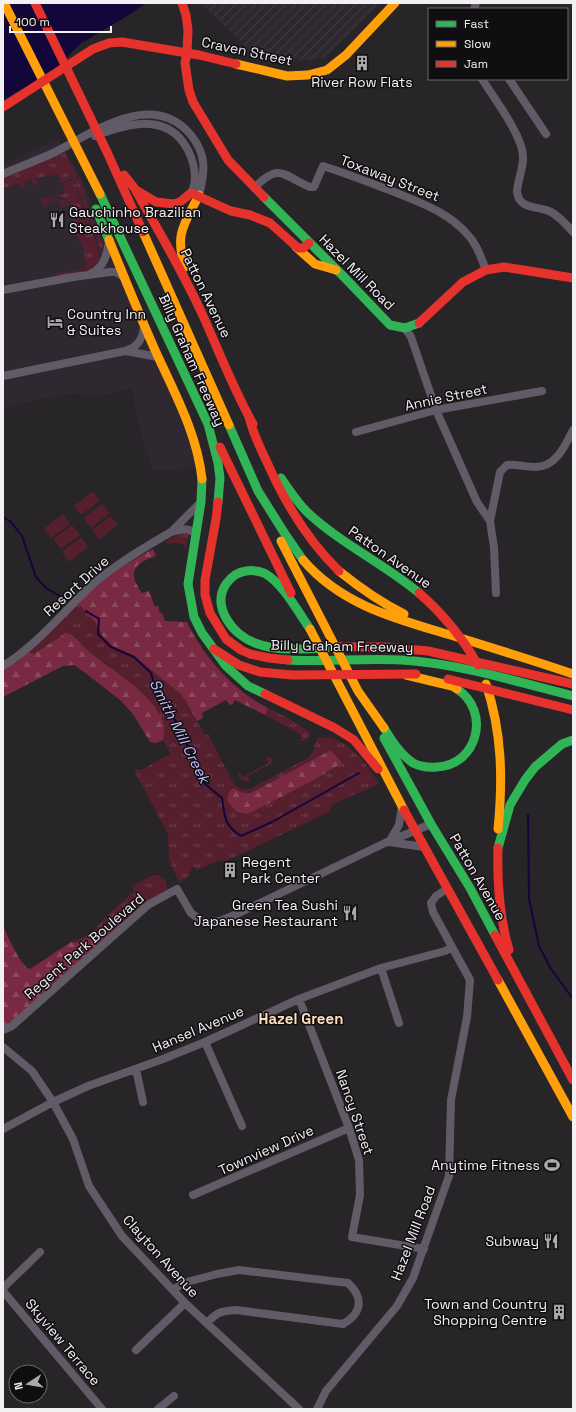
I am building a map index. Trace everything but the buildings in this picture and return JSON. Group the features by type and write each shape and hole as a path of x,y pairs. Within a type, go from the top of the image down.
{"main road":[{"name":"Billy Graham Freeway","path":"4,3 88,169 208,424 218,462 220,478 216,519 205,580 205,595 206,604 215,622 226,638 232,644 250,654 276,659 401,660 432,663 573,696"},
{"name":"Billy Graham Freeway","path":"35,3 107,152 258,491 298,553 317,575 331,587 346,598 381,615 573,674"},
{"name":"Craven Street","path":"182,3 187,22 187,53 229,61 287,76 299,76 327,70 346,55 395,3"},
{"path":"3,107 85,54 101,46 122,42 187,53"},
{"name":"Hazel Mill Road","path":"187,53 185,63 189,90 216,142 228,160 390,325 405,328"},
{"path":"107,152 136,190 156,202 174,204 195,194"},
{"path":"88,169 87,185 125,279 192,432 200,461 202,481 201,502 188,584 194,617 202,633 226,666 248,686 336,728 354,740 375,764 392,788"},
{"name":"Patton Avenue","path":"136,190 190,289 249,417 285,486 304,509 324,527 407,583 429,601 459,634 484,678 493,703 498,728 501,760 500,806 497,835 498,901 506,939 519,980"},
{"path":"195,194 224,208 250,215 270,223 315,264 337,270"},
{"path":"190,289 187,273 179,251 179,240 191,212 195,194"},
{"path":"191,212 199,208 224,208"},
{"path":"296,248 303,248 309,243"},
{"path":"405,328 421,322 463,282 486,270 504,267 573,278"},
{"path":"249,417 252,429 279,490 294,518 310,541 338,571 357,586 382,603 418,621 425,628"},
{"path":"208,424 310,629 392,788 573,1118"},
{"name":"Patton Avenue","path":"258,491 284,549 358,691 431,824 470,888 573,1080"},
{"path":"310,629 278,584 267,575 259,571 242,571 224,586 220,602 225,618 240,635 247,640 262,646 291,648 395,648 430,651 573,684"},
{"path":"214,649 239,665 260,672 292,675 416,674 443,678 573,710"},
{"path":"358,691 395,744 410,761 422,767 436,768 451,765 458,761 469,750 476,736 475,714 469,701 459,690 452,686 406,675"},
{"path":"498,848 510,805 525,780 536,767 562,744 573,740"}],"street":[{"path":"483,80 510,123 522,148 523,158 517,196 521,202 531,207 549,211 557,216 573,232"},
{"path":"510,80 546,134"},
{"path":"50,154 100,128 126,118 139,115 164,116 185,128 201,151 204,166 204,179 195,194"},
{"path":"3,174 111,130 123,126 144,124 164,127 177,135 187,148 193,164 195,194"},
{"name":"Toxaway Street","path":"254,188 264,178 277,172 285,174 310,187 314,187 322,166 358,178 428,206 451,218 470,236 486,270"},
{"path":"88,275 96,271 104,261 107,254 109,240"},
{"path":"3,290 88,275 116,272 125,279"},
{"path":"3,376 132,349 140,342 145,325"},
{"path":"405,328 411,337 436,410 477,502 490,521"},
{"path":"125,351 158,356"},
{"name":"Annie Street","path":"356,432 436,410 542,391"},
{"path":"496,593 494,548 490,521 500,472 507,465 515,464 540,467 548,464 557,458 573,430"},
{"name":"Resort Drive","path":"171,532 201,502"},
{"name":"Resort Drive","path":"3,666 44,632 93,585 126,558 171,532 181,529 188,529 196,534"},
{"path":"402,805 399,825 389,842 424,847"},
{"name":"Regent Park Boulevard","path":"3,1030 12,1026 148,905 177,889 191,913 204,923 220,921 415,830 431,824"},
{"name":"Hazel Mill Road","path":"317,1409 326,1391 397,1306 413,1278 449,1176 451,1100 467,1017 470,980 433,912 431,903 436,896 447,889"},
{"name":"Hansel Avenue","path":"3,1129 53,1102 88,1086 205,1042 299,998 381,968 445,951 452,947"},
{"path":"381,968 399,1023"},
{"name":"Nancy Street","path":"299,998 349,1128 359,1160 360,1195 352,1237 424,1249"},
{"path":"205,1042 242,1126"},
{"name":"Clayton Avenue","path":"3,1047 32,1071 53,1102 73,1140 90,1186 122,1236 185,1303 299,1409"},
{"path":"136,1069 143,1102"},
{"name":"Townview Drive","path":"193,1195 349,1128"},
{"path":"3,1288 40,1252"},
{"path":"173,1290 183,1283 239,1270 348,1283 355,1290 360,1307 352,1319 343,1324 236,1310 222,1311 215,1315 207,1323"},
{"name":"Skyview Terrace","path":"3,1292 102,1409"},
{"path":"136,1350 185,1303"},
{"path":"158,1409 174,1396"}],"shaded area":[{"path":"3,3 146,3 80,44 54,71 3,100"},
{"path":"203,3 381,3 325,57 312,60 294,61 260,55 247,48 205,7"},
{"path":"58,139 83,182 126,291 182,417 198,468 153,471 138,424 132,389 96,397 72,393 3,407 3,163"}],"green space":[{"path":"65,152 77,177 61,183 58,174 36,178 37,183 33,186 32,179 25,181 25,187 23,189 19,183 3,189 3,177"},
{"path":"80,177 89,210 103,245 102,257 96,236 74,180"},
{"path":"73,180 101,259 86,271 55,276 55,274 86,268 82,242 79,242 76,223 73,222 70,202 63,198 53,196 64,194 65,191 63,184"},
{"path":"51,196 52,199 60,199 68,203 68,206 61,207 60,201 56,200 47,202 46,205 43,205 41,198"},
{"path":"93,491 100,501 81,515 74,506"},
{"path":"102,504 110,513 91,528 83,518"},
{"path":"63,514 70,524 51,538 44,528"},
{"path":"111,516 118,525 99,540 92,530"},
{"path":"72,525 80,535 61,549 53,539"},
{"path":"181,532 189,534 186,550 183,544 168,544 165,542"},
{"path":"81,537 88,547 69,562 62,552"},
{"path":"153,549 156,556 142,562 135,570 134,574 137,586 142,593 149,591 155,607 158,606 165,621 187,622 211,660 221,671 243,692 268,708 265,715 235,700 233,704 230,705 226,700 202,713 203,718 197,721 182,695 134,656 113,646 103,637 95,622 78,603 95,587 114,573"},
{"path":"78,603 95,622 103,637 113,646 134,656 182,695 205,735 208,734 233,782 239,787 243,789 250,789 308,758 318,737 337,740 346,745 362,760 379,784 333,804 329,812 224,862 218,861 198,870 193,867 186,879 179,882 169,858 168,834 134,770 141,770 170,754 163,740 164,726 107,664 86,650 74,635 47,646 34,654 28,652","holes":["331,750 342,763 314,780 248,814 233,788 243,793 251,793"]},
{"path":"66,633 75,637 87,650 128,681 148,699 163,721 163,740 156,743 150,742 133,714 120,700 74,665 63,666 3,697 3,670 17,662 28,652 34,654"},
{"path":"268,708 288,718 310,732 308,738 305,741 300,741 302,735 265,715"},
{"path":"331,750 342,763 314,780 248,814 237,812 227,801 228,794 233,788 243,793 251,793"},
{"path":"266,758 272,758 272,763 248,776 250,781 244,781 240,778 238,775 239,772 242,777 269,763"},
{"path":"153,875 164,879 167,884 166,891 125,924 75,943 71,942 86,936 95,929 134,891 132,886"},
{"path":"122,923 10,1024 3,1027 3,926 19,957 26,967 30,969 71,942 75,943"}],"waterway":[{"name":"Smith Mill Creek","path":"3,517 11,522 22,536 36,577 46,588 63,598"},
{"name":"Smith Mill Creek","path":"86,611 99,619 98,634 111,647 134,657 151,673 155,687 162,702 175,720 205,784 222,798 226,820 231,828 241,836 272,822 359,773"},
{"name":"Smith Mill Creek","path":"528,815 529,899 539,946 551,969 573,999"}],"traffic: fast":[{"path":"100,194 208,424 218,463 220,478 218,502"},
{"path":"264,197 390,325 405,328 419,323"},
{"path":"96,209 109,240"},
{"path":"229,425 258,491 303,560"},
{"path":"281,478 300,504 320,523 419,593"},
{"path":"202,479 201,502 188,584 194,617 202,633 226,666 248,686 265,694"},
{"path":"310,629 284,591 264,573 257,571 240,572 226,584 222,593 221,602 223,611 232,627 247,639 265,646 286,649 340,647"},
{"path":"288,660 401,660 422,662 466,669 573,696"},
{"path":"384,728 400,751 413,763 431,767 451,764 462,757 470,747 475,736 476,723 474,710 468,699 457,689"},
{"path":"384,738 431,824 470,888 495,935"},
{"path":"498,848 510,805 525,780 535,767 562,744 573,740"}],"traffic: slow":[{"path":"4,3 100,194"},
{"path":"236,64 287,76 308,75 327,70 346,55 395,3"},
{"path":"185,267 182,256 181,237 186,221 199,195"},
{"path":"143,232 229,425"},
{"path":"109,240 149,336 184,413 195,445 202,479"},
{"path":"296,247 315,264 336,270"},
{"path":"281,541 358,691 384,728"},
{"path":"303,560 319,576 336,589 355,601 374,610 394,618 573,674"},
{"path":"339,571 370,594 404,614"},
{"path":"310,629 404,810"},
{"path":"406,675 452,686 457,689"},
{"path":"486,684 495,720 500,756 501,774 498,829"},
{"path":"498,980 573,1117"}],"traffic: jam":[{"path":"35,3 107,152 143,232"},
{"path":"182,3 186,15 188,30 185,63 189,90 193,102 228,160 264,197"},
{"path":"3,107 93,49 109,43 122,42 199,55 236,64"},
{"path":"124,175 136,190 156,202 174,204 180,202 191,193"},
{"path":"136,191 172,254 204,318 233,385 253,424"},
{"path":"191,193 231,211 250,215 270,223 298,248 303,248 309,243"},
{"path":"419,323 463,282 486,270 504,267 573,278"},
{"path":"249,417 254,434 288,505 316,546 339,571"},
{"path":"220,447 291,593"},
{"path":"218,502 205,580 205,595 210,613 226,639 241,650 250,654 288,660"},
{"path":"419,593 452,626 478,665"},
{"path":"340,647 385,647 428,651 573,684"},
{"path":"214,649 239,665 260,672 292,675 416,674"},
{"path":"448,679 573,710"},
{"path":"265,694 335,728 354,740 378,769"},
{"path":"404,810 498,980"},
{"path":"498,848 499,899 509,950"},
{"path":"495,935 573,1080"}],"place":[{"name":"River Row Flats","path":"362,63"},
{"name":"Gauchinho Brazilian Steakhouse","path":"57,220"},
{"name":"Country Inn & Suites","path":"55,322"},
{"name":"Regent Park Center","path":"230,870"},
{"name":"Green Tea Sushi Japanese Restaurant","path":"350,913"},
{"name":"Anytime Fitness","path":"552,1165"},
{"name":"Subway","path":"551,1241"},
{"name":"Town and Country Shopping Centre","path":"559,1312"}],"district":[{"name":"Hazel Green","path":"301,1018"}]}
